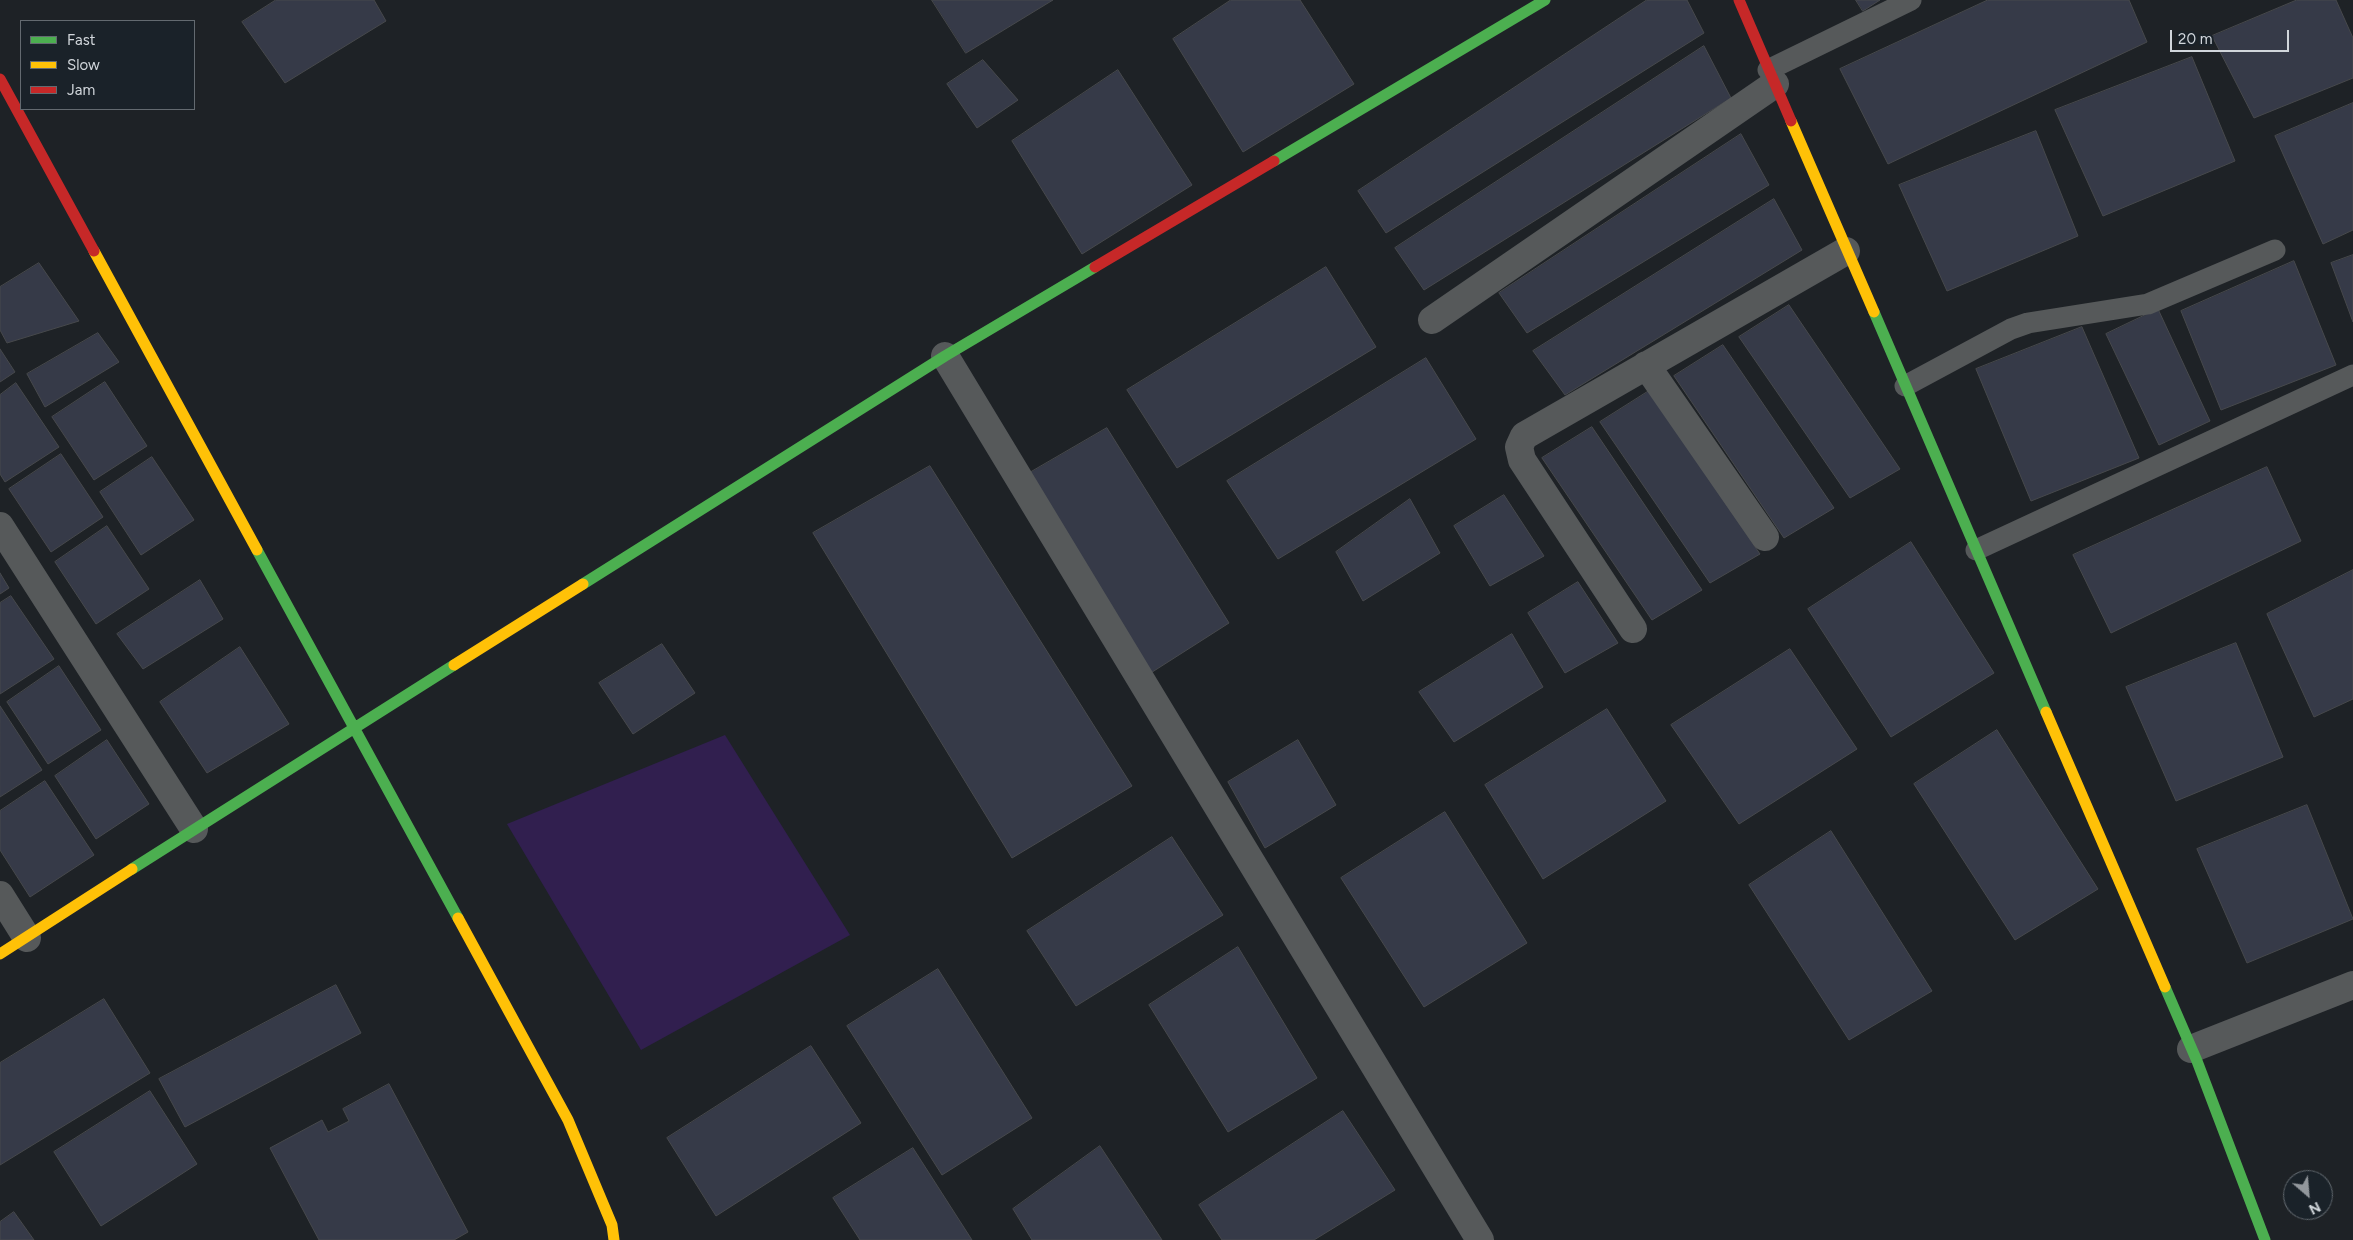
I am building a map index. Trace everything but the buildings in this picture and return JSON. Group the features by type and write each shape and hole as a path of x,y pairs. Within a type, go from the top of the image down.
{"street":[{"path":"0,954 194,829 946,356 1545,0"},
{"path":"1739,0 2191,1048 2265,1240"},
{"path":"1432,320 1771,77"},
{"path":"0,79 568,1120 612,1225 614,1240"},
{"path":"1633,628 1522,460 1519,447 1524,436 1846,251"},
{"path":"946,356 1480,1240"},
{"path":"1646,365 1765,537"},
{"path":"0,526 194,829"},
{"path":"0,895 26,938"},
{"path":"2191,1048 2353,985"}],"lane":[{"path":"1771,77 1910,0"},
{"path":"1905,386 2011,329 2028,324 2148,304 2275,250"},
{"path":"1976,550 2353,375"}],"shaded area":[{"path":"725,735 850,935 641,1050 507,824"}],"traffic: fast":[{"path":"1274,161 1545,0"},
{"path":"583,584 945,356 1095,267"},
{"path":"1874,312 2046,712"},
{"path":"257,550 458,918"},
{"path":"132,869 454,665"},
{"path":"2165,987 2197,1061 2265,1240"}],"traffic: slow":[{"path":"1791,121 1874,312"},
{"path":"94,251 257,550"},
{"path":"454,665 583,584"},
{"path":"2046,712 2165,987"},
{"path":"0,954 132,869"},
{"path":"458,918 568,1120 612,1225 614,1240"}],"traffic: jam":[{"path":"1739,0 1791,121"},
{"path":"0,79 94,251"},
{"path":"1095,267 1274,161"}]}
